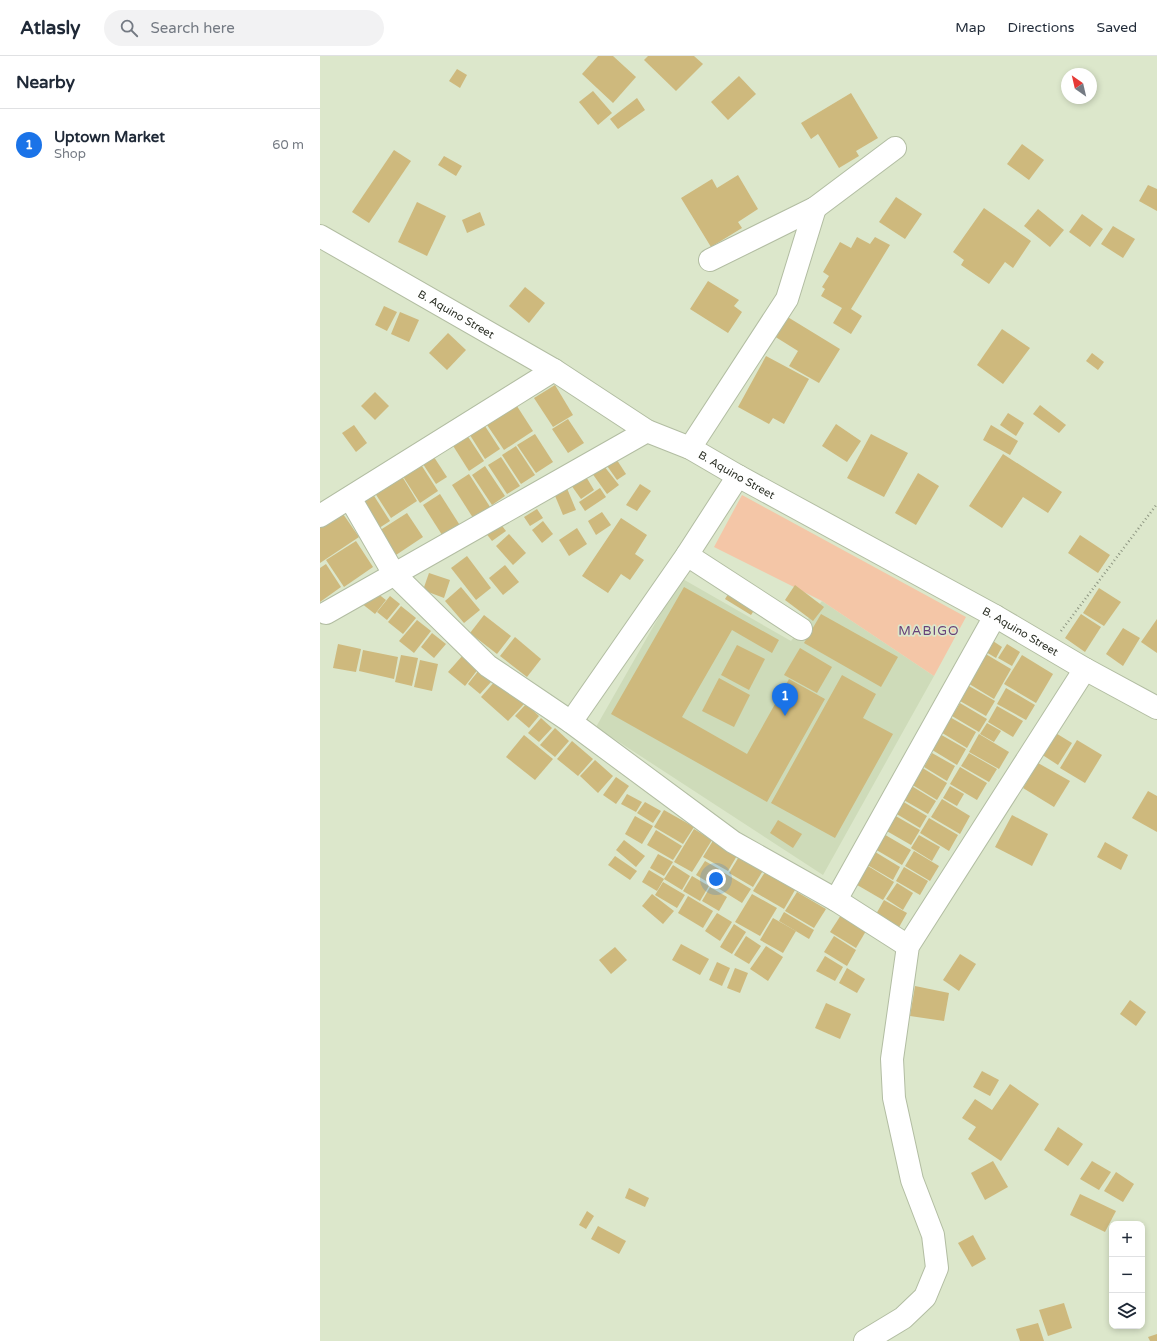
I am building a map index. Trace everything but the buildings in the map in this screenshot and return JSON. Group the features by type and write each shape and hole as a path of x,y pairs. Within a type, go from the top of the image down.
{"street":[{"path":"710,260 815,208 895,148"},
{"path":"690,448 786,299 815,208"},
{"name":"B. Aquino Street","path":"320,236 554,370 647,431 690,448 738,476 995,616 1085,669 1157,708"},
{"path":"320,516 554,370"},
{"path":"326,613 647,431"},
{"path":"571,722 687,555 738,476"},
{"path":"350,498 394,574 488,666 571,722 733,842 836,900 908,946"},
{"path":"687,555 801,629"},
{"path":"836,900 995,616"},
{"path":"865,1341 903,1318 925,1297 938,1268 933,1235 912,1180 894,1098 892,1059 908,946 1085,669"}],"path":[{"path":"1049,648 1157,504"}],"shaded area":[{"path":"742,495 966,617 934,676 822,601 714,547"},
{"path":"681,578 791,641 822,601 934,676 823,875 596,727"}],"place":[{"name":"Uptown Market","path":"785,716"}],"district":[{"name":"MABIGO","path":"929,631"}]}
